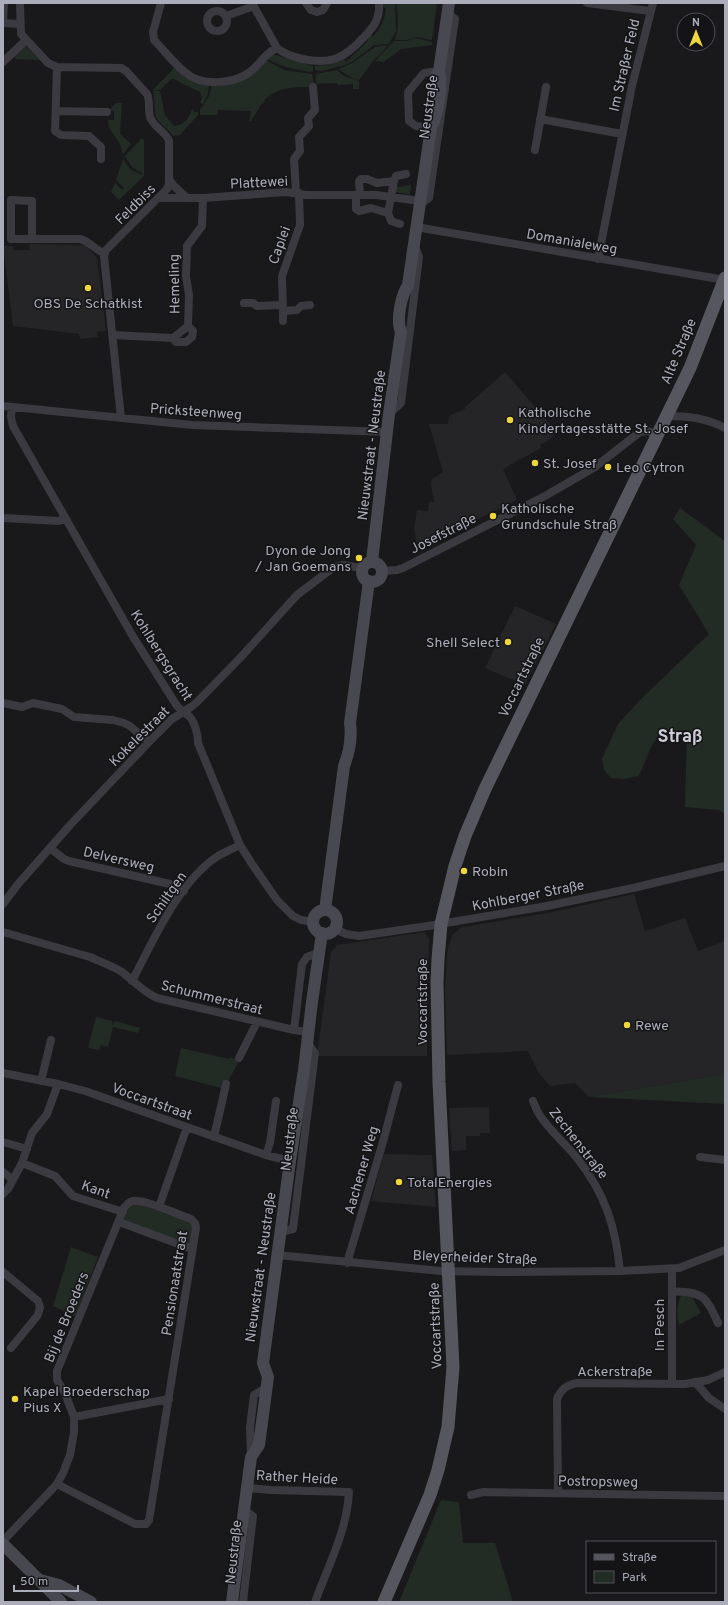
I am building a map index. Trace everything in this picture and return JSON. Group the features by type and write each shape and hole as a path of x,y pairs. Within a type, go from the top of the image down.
{"main road":[{"name":"Alte Straße","path":"657,435 690,368 725,279"},
{"name":"Voccartstraße","path":"384,1602 430,1495 438,1470 448,1427 453,1367 450,1271 440,1109 437,999 441,924 459,854 476,810 532,690 657,435"}],"street":[{"path":"4,3 3,23 20,24"},
{"path":"20,3 21,34 48,63 57,67 56,132 61,134 85,134 89,136 101,148 101,159"},
{"path":"161,3 153,32 154,40 182,69 191,76 208,81 236,79 253,69 267,54 277,48"},
{"path":"306,3 311,10 317,12 323,10 327,3"},
{"path":"226,16 253,5 277,48 294,57 315,62 325,62 340,58 352,50 374,26 379,14 379,3"},
{"path":"587,3 650,12"},
{"name":"Im Straßer Feld","path":"598,259 632,86 653,3"},
{"path":"389,414 401,403 419,257 414,243 431,128 416,126 409,121 408,92 424,73 439,71 448,8"},
{"name":"Neustraße","path":"420,203 429,198 444,104 455,19 448,8"},
{"path":"3,62 26,40"},
{"name":"Feldbiss","path":"57,67 116,68 126,71 147,94 149,99 150,118 168,138 168,188 105,253"},
{"name":"Neustraße","path":"431,128 435,120 438,100 441,78 439,71"},
{"name":"Caplei","path":"284,321 282,276 300,224 294,159 300,151 299,137 309,126 308,118 314,110 313,86"},
{"path":"535,150 546,86"},
{"path":"56,111 107,112"},
{"name":"Im Straßer Feld","path":"540,119 622,134"},
{"path":"400,224 391,221 388,213 396,176 406,174"},
{"path":"169,179 187,198"},
{"path":"388,213 371,208 359,211 356,209 359,181 361,179 367,179 377,183 394,181"},
{"name":"Plattewei","path":"159,198 203,198 286,192 306,195 391,196 420,203"},
{"name":"Hemeling","path":"172,338 176,342 186,342 192,337 193,331 188,326 189,295 186,276 187,246 202,226 203,198"},
{"path":"32,239 32,201 11,200 11,239 32,239 80,239 88,242 100,252 105,253 121,418"},
{"name":"Domanialeweg","path":"416,227 598,259 725,279"},
{"name":"Nieuwstraat - Neustraße","path":"367,564 388,432 389,414 401,332 398,326 403,294 408,285 414,243"},
{"path":"244,303 253,303 257,306 298,310 301,306 310,305"},
{"name":"Hemeling","path":"112,335 172,338 188,326"},
{"name":"Pricksteenweg","path":"3,406 192,425 388,432"},
{"name":"Kohlbergsgracht","path":"12,407 11,418 13,426 65,518 132,634 182,712 190,718 198,735 198,743 240,845 276,900 294,916 301,920 314,922"},
{"path":"667,416 702,419 713,422 725,428"},
{"name":"Josefstraße","path":"382,571 403,568 545,496 594,467 640,432 648,431 657,435"},
{"path":"3,518 59,521 65,518"},
{"path":"367,564 378,564 382,571 378,580 369,581 362,575 367,564"},
{"name":"Kokelestraat","path":"3,904 50,848 149,742 172,719 191,707 241,657 297,594 334,567 367,564"},
{"path":"325,910 344,766 348,756 350,744 350,723 369,581"},
{"path":"3,703 22,707 32,703 62,709 74,717 114,720 130,726 149,742"},
{"name":"Schiltgen","path":"132,981 168,913 184,891 206,866 217,857 240,845"},
{"name":"Delversweg","path":"50,848 69,861 165,883 184,891"},
{"name":"Kohlberger Straße","path":"335,929 346,934 359,936 441,924 576,900 725,866"},
{"path":"325,910 332,912 336,917 337,925 331,932 322,933 316,929 314,922 316,914 325,910"},
{"name":"Schummerstraat","path":"3,932 90,957 122,972 148,994 157,998 294,1030 308,1037"},
{"name":"Nieuwstraat - Neustraße","path":"232,1602 251,1457 259,1445 268,1377 263,1363 322,933"},
{"path":"294,1030 302,964 307,957 320,952"},
{"path":"239,1058 257,1022"},
{"name":"Neustraße","path":"280,1232 293,1229 315,1053 308,1037"},
{"path":"41,1081 51,1040"},
{"name":"Voccartstraat","path":"3,1073 85,1091 266,1155 290,1161"},
{"path":"3,1194 13,1180 22,1163 32,1133 47,1114 58,1084"},
{"path":"214,1137 226,1084"},
{"name":"Aachener Weg","path":"347,1263 381,1149 398,1085"},
{"path":"266,1155 271,1140 276,1101"},
{"name":"Zechenstraße","path":"533,1101 540,1116 576,1157 599,1189 612,1223 620,1271"},
{"path":"159,1208 187,1127"},
{"path":"3,1142 27,1149"},
{"path":"700,1157 725,1160"},
{"name":"Kant","path":"22,1163 55,1176 72,1196 123,1212"},
{"path":"3,1172 13,1180"},
{"name":"Bij de Broeders","path":"3,1543 57,1484 70,1455 74,1432 74,1417 65,1394 57,1380 57,1370 123,1212 127,1204 136,1200 159,1208"},
{"name":"Pensionaatstraat","path":"57,1484 135,1524 146,1524 149,1520 196,1226 194,1221 159,1208"},
{"path":"119,1222 192,1249"},
{"name":"Bleyerheider Straße","path":"277,1255 347,1263 450,1271 620,1271 685,1267 702,1258 725,1250"},
{"name":"In Pesch","path":"672,1269 672,1384"},
{"path":"3,1272 38,1301 40,1307 38,1315 11,1348"},
{"name":"In Pesch","path":"672,1291 697,1293 701,1295 712,1310 718,1323"},
{"name":"Ackerstraße","path":"558,1493 556,1407 557,1399 561,1391 570,1385 577,1384 672,1384 695,1382 708,1380 725,1372"},
{"path":"695,1382 709,1398 725,1408"},
{"path":"74,1417 169,1399"},
{"name":"Rather Heide","path":"247,1488 350,1492 348,1511 343,1530 315,1602"},
{"name":"Postropsweg","path":"471,1495 483,1492 725,1496"},
{"name":"Neustraße","path":"243,1602 253,1516 244,1510"},
{"path":"3,1543 61,1602"},
{"path":"39,1580 60,1585 91,1602"}],"shaded area":[{"path":"30,244 82,245 86,246 97,258 106,331 97,332 98,337 80,339 79,334 13,326 3,246 13,246 14,250 29,250"},
{"name":"Katholische Grundschule Straß","path":"505,372 557,432 549,440 540,445 541,448 503,469 517,500 418,549 414,529 417,510 428,511 429,502 434,502 431,485 432,479 443,472 429,424 448,424 449,416 465,409 465,407"},
{"path":"515,606 556,624 525,685 485,668"},
{"path":"634,894 645,931 685,918 698,951 725,941 725,1074 589,1097 575,1083 550,1086 538,1072 528,1051 447,1055 445,994 447,953 452,935 462,927 548,913"},
{"path":"425,932 429,939 427,1056 317,1056 331,952 337,945"},
{"path":"489,1107 490,1133 480,1133 480,1136 466,1136 466,1150 452,1151 449,1108"},
{"name":"TotalEnergies","path":"384,1154 432,1155 436,1207 371,1201"}],"green space":[{"path":"383,3 395,3 396,31 389,44 374,45 353,61 345,65 321,71 315,70 315,66 328,65 344,59 346,62 368,41 367,40 370,35 373,36 376,33 384,20 386,8 383,7"},
{"path":"396,3 437,3 432,40 416,37 407,40 395,40 398,22"},
{"path":"415,38 432,42 432,45 401,49 384,62 375,61 394,41 407,41"},
{"path":"386,45 387,47 373,61 359,80 354,79 339,70 375,47"},
{"path":"24,46 27,47 39,60 15,59 15,53"},
{"path":"273,54 313,66 313,71 311,72 289,68 278,64 268,59"},
{"path":"266,60 284,70 312,74 314,84 310,85 310,87 292,88 275,92 264,100 265,102 261,105 251,121 249,121 250,111 218,110 217,115 200,115 200,110 209,96 212,84 220,85"},
{"path":"175,67 209,84 208,94 203,104 200,103 202,98 200,92 174,79 171,79 160,90 152,91"},
{"path":"337,70 344,76 359,81 359,89 353,89 353,84 316,84 316,74"},
{"path":"153,91 160,91 165,115 174,126 184,123 192,109 194,112 198,112 198,115 180,135 173,136 157,120 155,115"},
{"path":"116,103 122,103 120,134 131,144 123,154 108,123 108,120 114,120 114,111 109,110"},
{"path":"142,138 144,140 144,176 119,200 111,192 115,183 122,190 124,188 116,180 123,159 130,169 142,175 142,173 132,167 125,156"},
{"path":"411,185 410,195 396,192 396,187"},
{"path":"680,508 725,541 725,814 719,810 685,807 687,730 660,733 651,747 639,776 623,779 611,778 604,770 602,759 618,724 642,698 709,634 679,585 696,545 673,519"},
{"path":"96,1017 113,1021 113,1025 115,1021 140,1028 138,1033 113,1027 108,1047 101,1045 99,1050 88,1048"},
{"path":"181,1048 229,1059 230,1057 239,1061 227,1083 222,1082 221,1088 175,1076"},
{"path":"725,1074 725,1104 589,1097"},
{"path":"137,1203 187,1221 193,1226 190,1245 123,1222 129,1208"},
{"path":"71,1247 98,1257 75,1316 53,1306"},
{"path":"682,1295 692,1296 701,1313 679,1325 678,1310 679,1301"},
{"path":"441,1500 459,1502 463,1543 495,1543 513,1602 399,1602"}],"place":[{"name":"OBS De Schatkist","path":"88,288"},
{"name":"Katholische Kindertagesstätte St. Josef","path":"510,420"},
{"name":"St. Josef","path":"535,463"},
{"name":"Leo Cytron","path":"608,467"},
{"name":"Katholische Grundschule Straß","path":"493,516"},
{"name":"Dyon de Jong / Jan Goemans","path":"359,558"},
{"name":"Shell Select","path":"508,642"},
{"name":"Robin","path":"464,871"},
{"name":"Rewe","path":"627,1025"},
{"name":"TotalEnergies","path":"399,1182"},
{"name":"Kapel Broederschap Pius X","path":"15,1399"}],"district":[{"name":"Straß","path":"680,736"}]}
